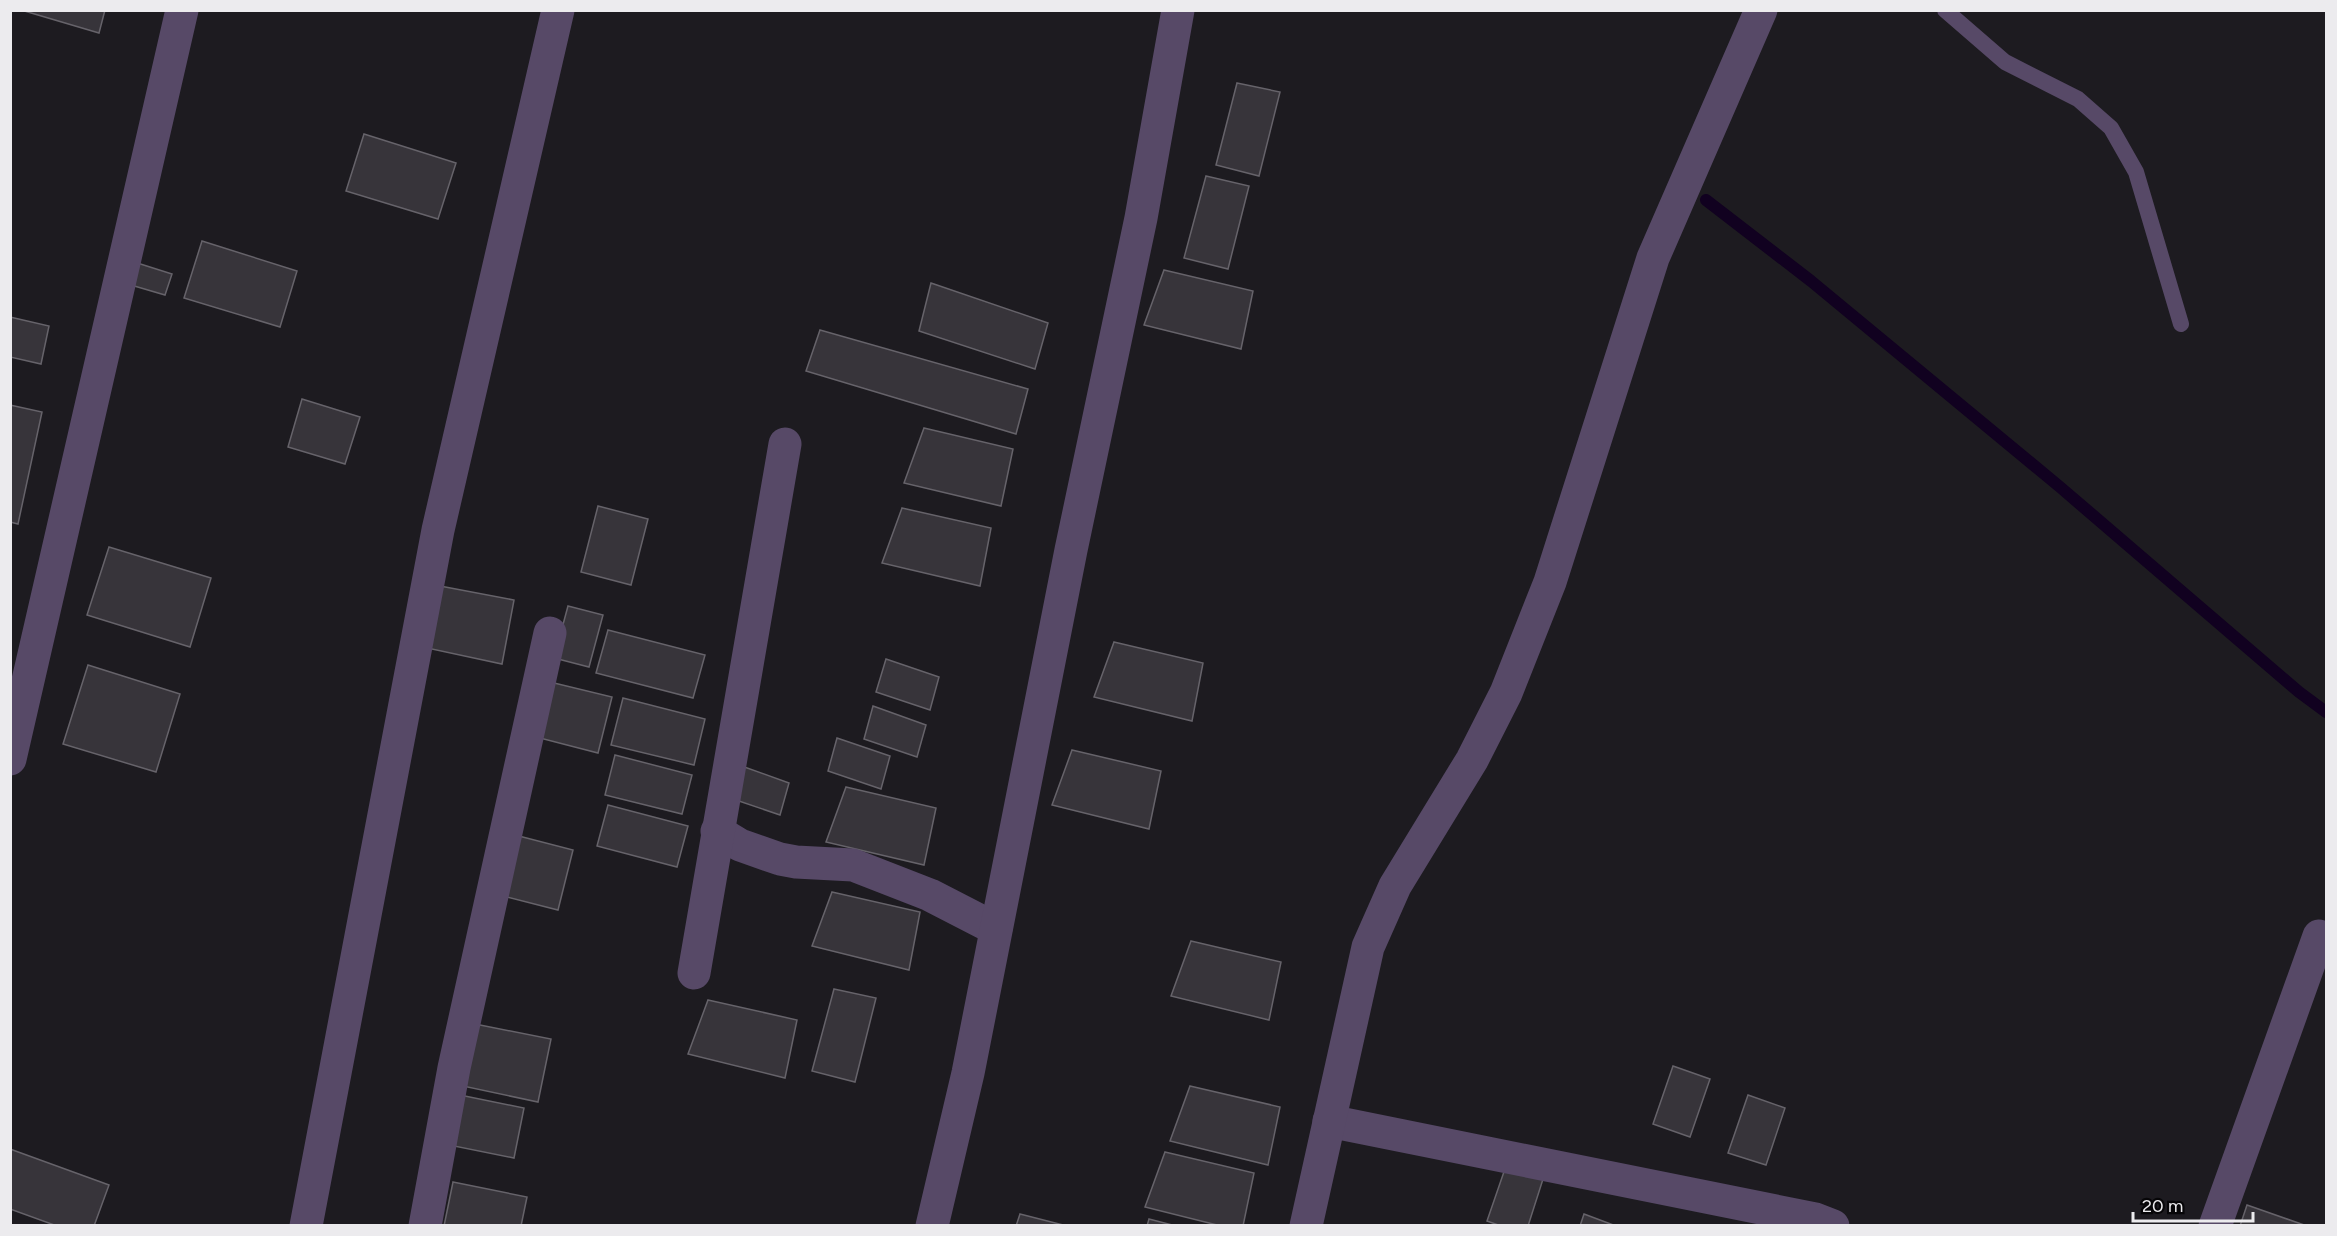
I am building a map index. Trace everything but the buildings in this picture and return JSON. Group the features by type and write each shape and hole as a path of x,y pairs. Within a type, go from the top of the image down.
{"street":[{"path":"10,759 182,10"},
{"path":"306,1226 438,530 558,10"},
{"path":"932,1226 968,1073 1071,550 1141,218 1178,10"},
{"path":"1306,1226 1368,947 1395,886 1472,760 1506,693 1550,582 1653,258 1761,10"},
{"path":"694,973 785,444"},
{"path":"425,1226 454,1068 550,633"},
{"path":"717,831 740,845 780,859 853,865 930,895 996,929"},
{"path":"2215,1226 2319,936"},
{"path":"1329,1121 1815,1219 1833,1226"}],"lane":[{"path":"1946,10 2005,62 2078,99 2111,128 2136,172 2181,324"}],"waterway":[{"path":"1706,200 1811,281 2060,487 2299,692 2326,712"}]}
